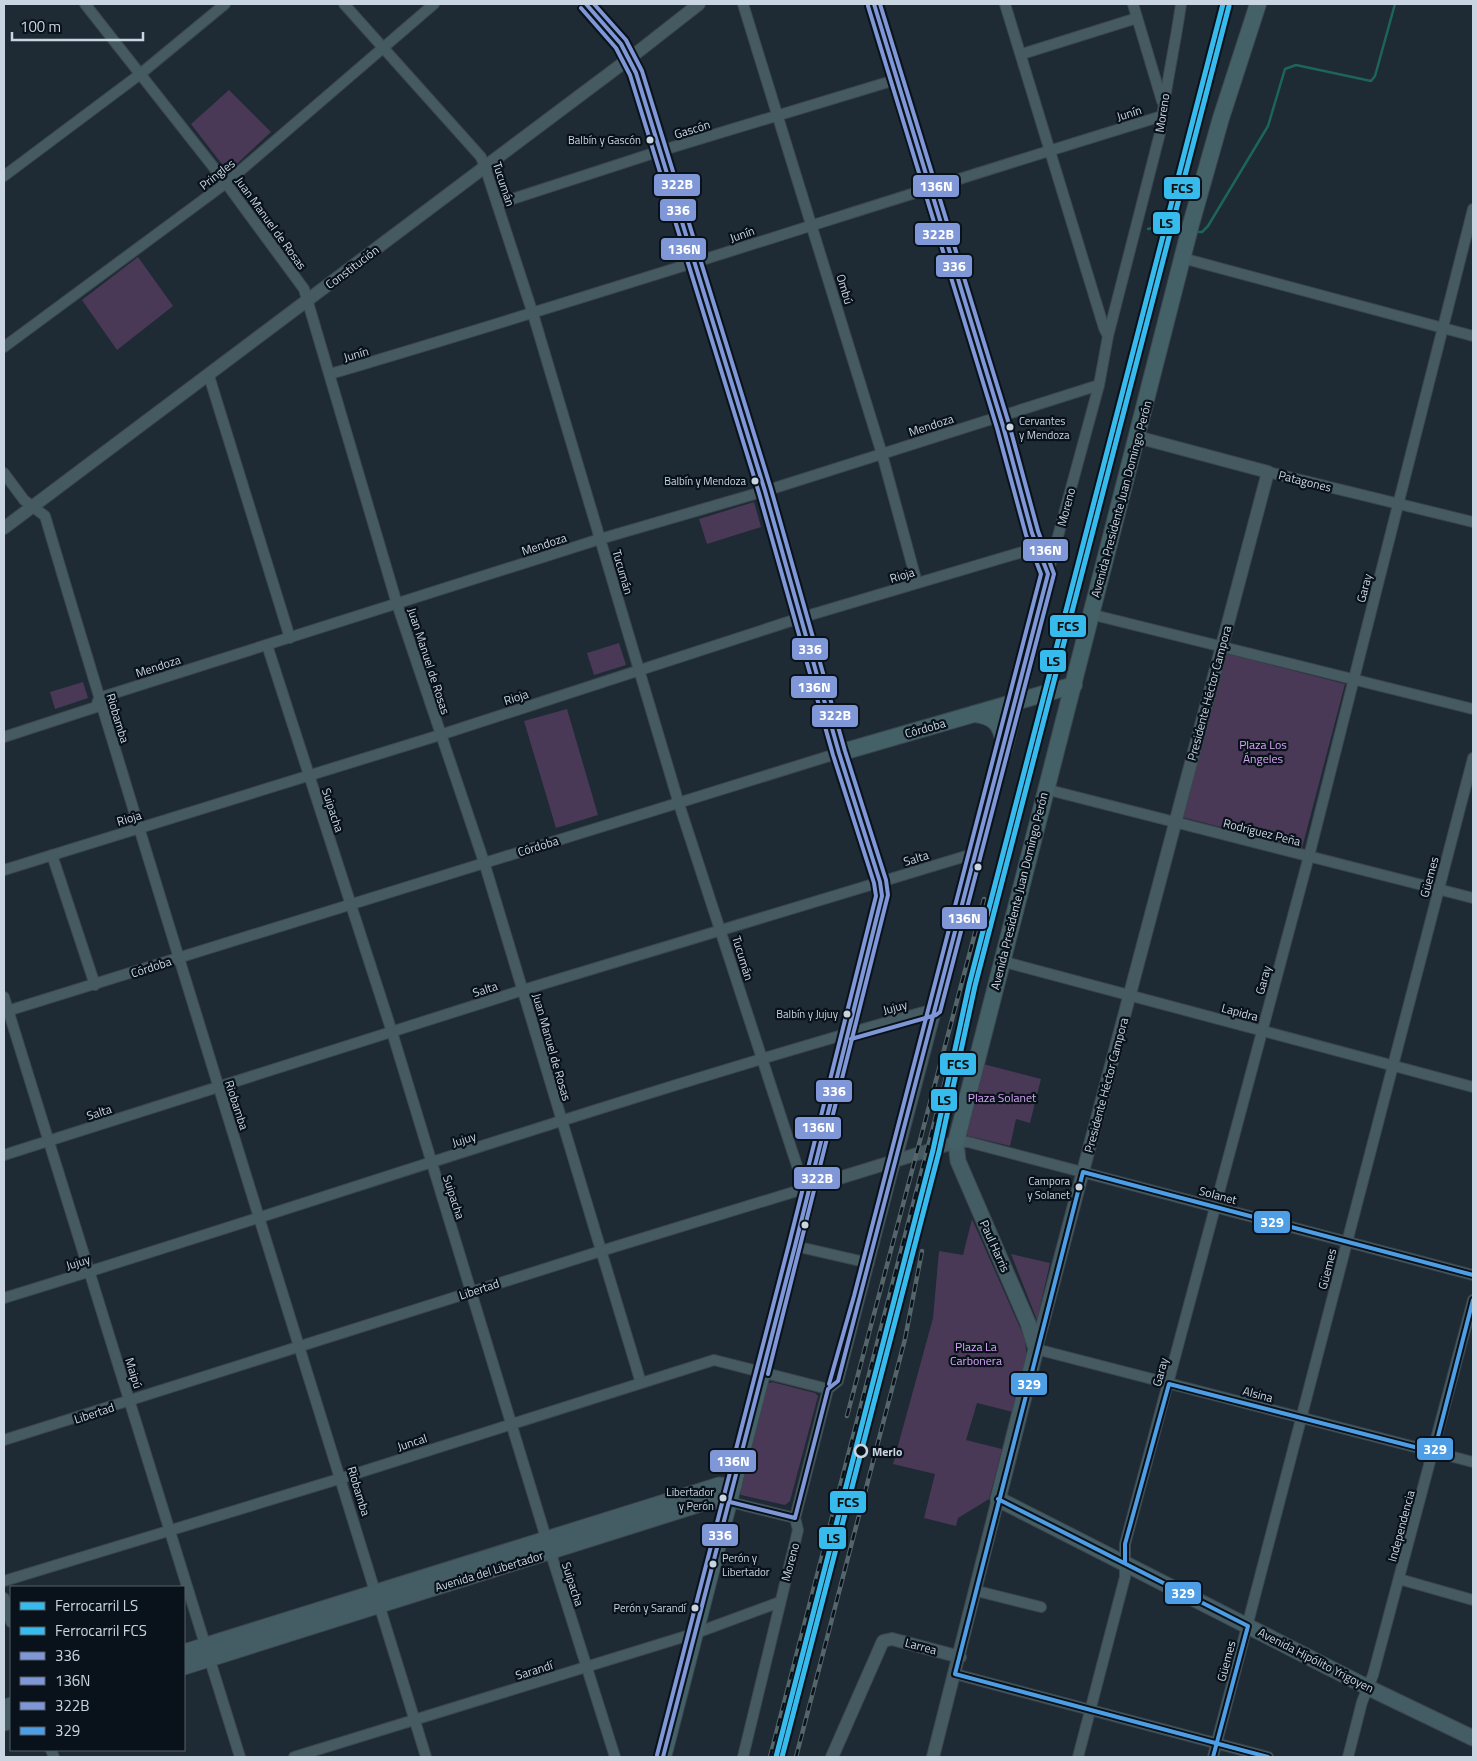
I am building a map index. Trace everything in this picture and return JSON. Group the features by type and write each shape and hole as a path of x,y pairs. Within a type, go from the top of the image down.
{"main road":[{"path":"586,4 622,44 630,58 765,491 839,753 880,882 880,906 849,1033 663,1757"},
{"path":"874,4 929,188 1001,417 1036,548 1048,574"},
{"name":"Avenida Presidente Juan Domingo Perón","path":"956,1142 1187,238 1221,118 1258,4"},
{"name":"Moreno","path":"1004,749 1048,574"},
{"name":"Córdoba","path":"839,753 1074,685"},
{"path":"974,714 986,715 996,723 1002,734 1004,749"},
{"name":"Paul Harris","path":"956,1142 958,1162 1028,1323 1036,1349"},
{"name":"Presidente Héctor Campora","path":"998,1499 1036,1349"},
{"name":"Avenida del Libertador","path":"185,1666 207,1652 378,1598 548,1545 714,1501 732,1494"},
{"name":"Avenida Hipólito Yrigoyen","path":"998,1499 1125,1562 1369,1688 1473,1738"},
{"name":"Avenida del Libertador","path":"185,1652 207,1652"}],"street":[{"name":"Juan Manuel de Rosas","path":"85,4 226,184 302,286 330,374 397,604 484,862 641,1383"},
{"path":"4,176 139,75 225,4"},
{"name":"Tucumán","path":"344,4 481,156 486,167 533,314 679,804 799,1172 810,1187"},
{"name":"Pringles","path":"4,347 226,184 434,4"},
{"name":"Constitución","path":"4,528 486,167 699,4"},
{"name":"Ombú","path":"743,4 882,454 917,583"},
{"path":"1005,4 1108,336"},
{"path":"1133,4 1163,103"},
{"name":"Moreno","path":"1048,574 1099,385 1108,336 1160,133 1163,103 1172,63 1181,4"},
{"path":"1022,54 1137,18"},
{"name":"Gascón","path":"497,204 660,151 896,80"},
{"name":"Junín","path":"330,374 533,314 812,224 1162,116"},
{"name":"Garay","path":"1078,1757 1125,1577 1125,1544 1170,1384 1215,1207 1309,856 1473,209"},
{"path":"1182,258 1473,336"},
{"path":"208,376 290,638"},
{"name":"Mendoza","path":"4,736 96,707 99,698 600,539 765,491 1099,385"},
{"name":"Patagones","path":"1137,437 1268,472 1473,522"},
{"name":"Presidente Héctor Campora","path":"1036,1349 1268,472"},
{"name":"Riobamba","path":"4,473 24,500 45,516 99,698 342,1478 426,1757"},
{"name":"Rioja","path":"4,870 440,735 800,618 1036,548"},
{"path":"1090,614 1473,710"},
{"name":"Suipacha","path":"267,645 392,1032 430,1162 615,1757"},
{"name":"Moreno","path":"742,1757 768,1659 799,1528 795,1518 828,1389 838,1380 934,1009 1004,749"},
{"name":"Córdoba","path":"6,1011 839,753"},
{"name":"Güemes","path":"1213,1757 1473,758"},
{"name":"Rodríguez Peña","path":"1045,789 1473,898"},
{"name":"Salta","path":"4,1156 523,990 976,853"},
{"path":"52,855 95,985"},
{"name":"Lapidra","path":"1001,962 1473,1087"},
{"name":"Maipú","path":"4,997 6,1011 130,1401 240,1757"},
{"name":"Jujuy","path":"4,1298 260,1218 430,1162 849,1033 934,1009"},
{"name":"Libertad","path":"4,1440 301,1348 601,1251 956,1142"},
{"name":"Solanet","path":"956,1142 968,1142 1473,1275"},
{"path":"795,1246 869,1263"},
{"name":"Independencia","path":"1348,1757 1434,1452 1473,1300"},
{"name":"Alsina","path":"1036,1349 1473,1462"},
{"name":"Juncal","path":"4,1581 342,1478 714,1360 828,1389"},
{"name":"Avenida del Libertador","path":"732,1494 795,1518"},
{"name":"Presidente Héctor Campora","path":"933,1757 977,1591 998,1499"},
{"path":"1399,1579 1473,1600"},
{"path":"977,1591 1041,1607"},
{"path":"4,1598 10,1619"},
{"name":"Sarandí","path":"294,1757 696,1633 780,1602"},
{"name":"Larrea","path":"832,1757 884,1641 892,1638 960,1656"},
{"path":"955,1674 1268,1757"}],"green space":[{"path":"229,90 271,132 228,172 191,124"},
{"path":"138,257 173,306 117,350 82,300"},
{"path":"754,502 761,527 707,544 699,519"},
{"path":"619,643 626,665 594,675 587,653"},
{"name":"Plaza Los Ángeles","path":"1225,653 1345,684 1302,848 1182,817"},
{"path":"83,682 88,698 55,709 50,692"},
{"path":"567,709 598,815 556,828 524,721"},
{"name":"Plaza Solanet","path":"983,1064 1041,1079 1030,1123 1016,1119 1010,1146 965,1135"},
{"name":"Plaza La Carbonera","path":"972,1219 1025,1339 1027,1359 1013,1412 977,1403 966,1440 1002,1449 989,1499 958,1518 956,1526 924,1518 935,1474 893,1464 933,1318 939,1251 963,1255"},
{"path":"1011,1254 1050,1263 1037,1320"},
{"path":"772,1382 815,1393 818,1396 790,1501 785,1505 741,1495 739,1490 767,1384"}],"waterway":[{"path":"1194,232 1202,232 1208,226 1268,126 1285,69 1296,65 1371,81 1375,76 1395,4"},
{"path":"1148,229 1155,227 1184,230"}],"railway":[{"path":"847,1416 984,899"},
{"path":"770,1757 960,1023"},
{"path":"796,1757 905,1339 922,1251"}],"rail line":[{"name":"LS","path":"776,1757 933,1150 969,985 1223,4"},
{"name":"FCS","path":"782,1757 939,1152 975,986 1229,6"}],"transit line":[{"name":"336","path":"586,4 621,44 636,73 765,491 839,753 880,882 882,896 795,1246 663,1757"},
{"name":"322B","path":"594,4 626,40 642,71 771,489 845,751 886,880 888,895 768,1374"},
{"name":"336","path":"730,1502 795,1518 828,1389 838,1381 1048,574 1032,533 1003,426 874,4"},
{"name":"136N","path":"851,1039 936,1015 940,1012 1054,574 1038,531 1009,424 880,4"},
{"name":"322B","path":"829,1384 854,1296 1041,574 1026,535 997,428 868,6"},
{"name":"136N","path":"581,8 616,48 630,75 759,493 833,755 874,883 876,896 789,1244 657,1755"},
{"name":"329","path":"1268,1757 955,1674 1083,1172 1473,1275"},
{"name":"329","path":"1125,1562 1125,1544 1169,1384 1434,1452 1473,1300"},
{"name":"329","path":"998,1499 1248,1626 1213,1757"}],"place":[{"name":"Balbín y Gascón","path":"650,140"},
{"name":"Cervantes y Mendoza","path":"1010,427"},
{"name":"Balbín y Mendoza","path":"755,481"},
{"name":"Balbín y Jujuy","path":"847,1014"},
{"name":"Campora y Solanet","path":"1079,1187"},
{"name":"Merlo","path":"861,1451"},
{"name":"Libertador y Perón","path":"723,1498"},
{"name":"Perón y Libertador","path":"713,1564"},
{"name":"Perón y Sarandí","path":"695,1608"}]}
